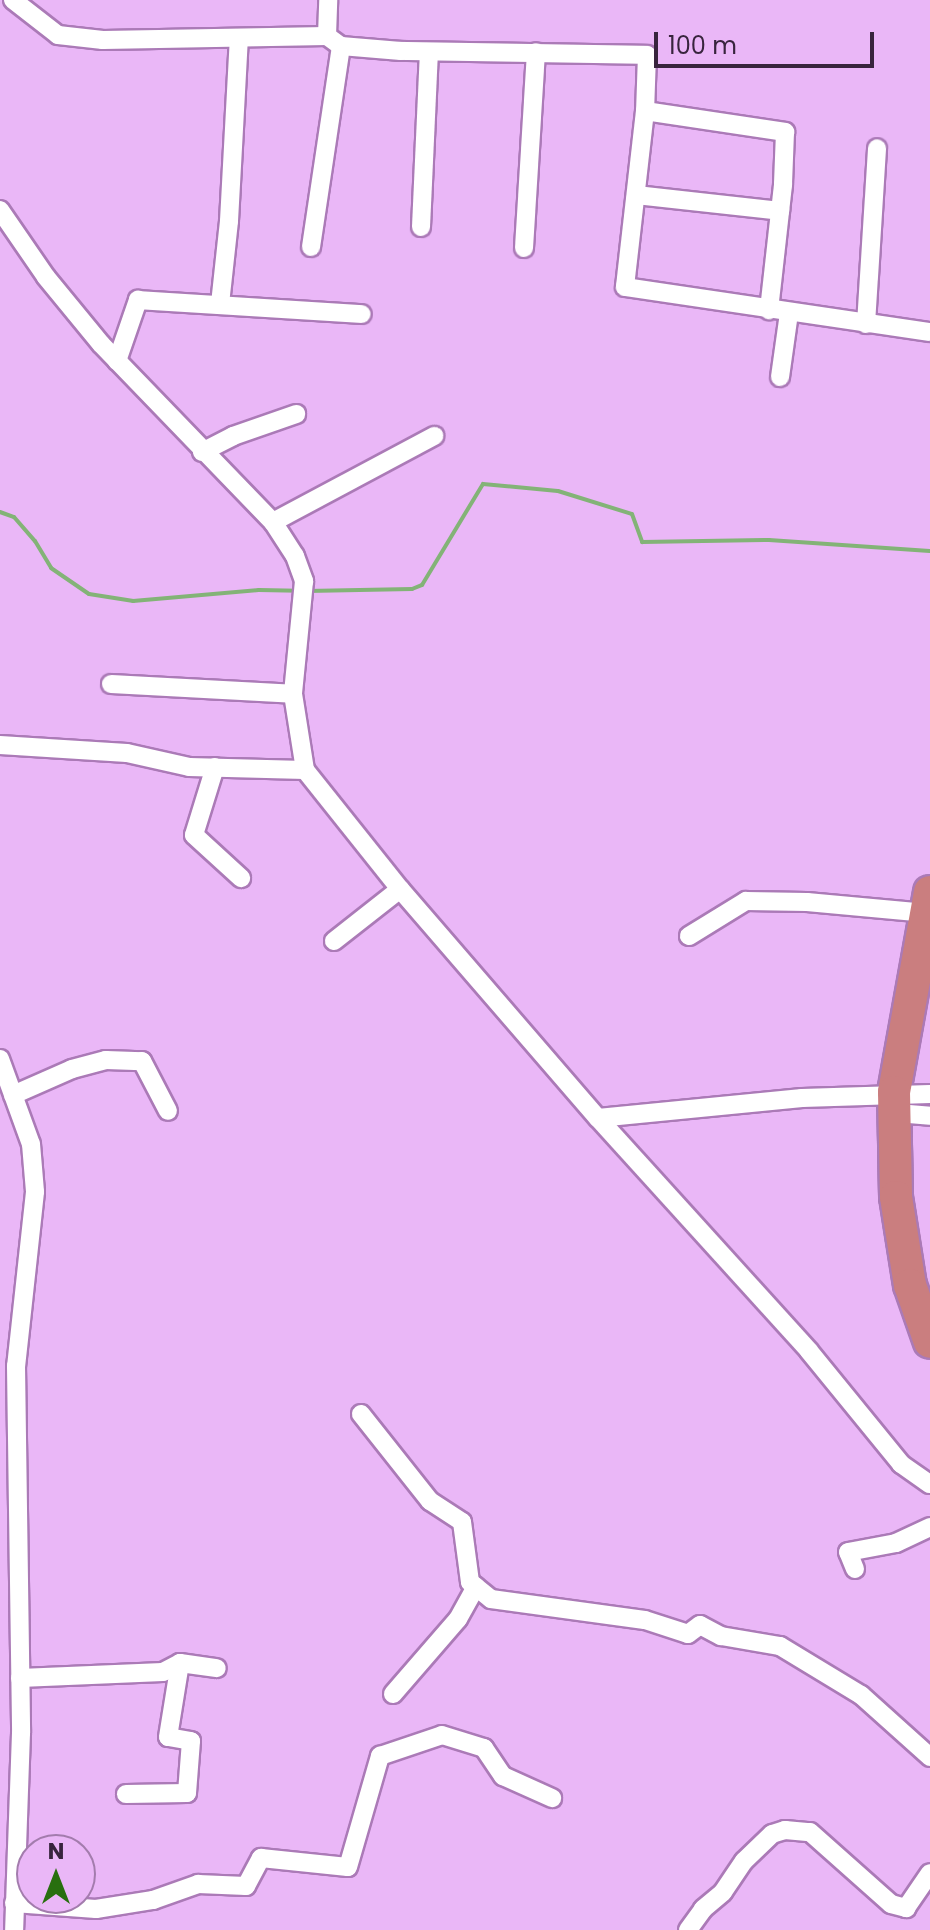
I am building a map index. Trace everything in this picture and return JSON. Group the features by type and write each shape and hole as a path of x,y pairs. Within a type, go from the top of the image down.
{"highway":[{"path":"928,902 915,1102 896,1197 910,1285 930,1342"},
{"path":"930,972 916,1036 914,1194 930,1283"}],"street":[{"path":"13,0 58,35 103,40 239,38 334,41 429,53 647,55 645,111 625,287 930,332"},
{"path":"311,247 334,41 328,0"},
{"path":"220,304 229,221 239,38"},
{"path":"524,248 536,52"},
{"path":"421,227 429,53"},
{"path":"645,111 785,132 769,310"},
{"path":"866,324 877,148"},
{"path":"636,195 780,211"},
{"path":"0,210 46,277 117,361 273,522 295,556 304,581 293,694 305,770 400,889 598,1118 809,1351 901,1464 930,1484"},
{"path":"117,361 138,300 362,314"},
{"path":"780,377 789,313"},
{"path":"202,452 233,436 296,414"},
{"path":"273,522 434,436"},
{"path":"111,684 293,694"},
{"path":"0,745 127,753 189,767 305,770"},
{"path":"215,767 194,835 241,878"},
{"path":"334,941 400,889"},
{"path":"689,936 746,901 928,902"},
{"path":"0,1059 31,1144 35,1192 16,1366 20,1678 14,1930"},
{"path":"13,1095 72,1069 106,1060 142,1061 168,1111"},
{"path":"598,1118 915,1102"},
{"path":"361,1414 430,1501 462,1522 470,1582 491,1599 645,1620 688,1634 700,1625 721,1636 780,1646 861,1695 930,1757"},
{"path":"855,1569 848,1552 896,1543 930,1527"},
{"path":"393,1694 458,1619 476,1587"},
{"path":"20,1678 163,1672 180,1663 217,1668"},
{"path":"126,1794 187,1793 191,1741 168,1737 180,1663"},
{"path":"14,1903 96,1909 153,1900 198,1884 246,1886 261,1858 348,1867 380,1756 442,1735 484,1748 503,1776 552,1798"},
{"path":"688,1930 703,1909 723,1892 744,1861 772,1834 785,1830 810,1832 891,1904 906,1908 930,1873"}],"waterway":[{"path":"307,591 412,589 422,585 483,484 558,491 632,514 642,542 769,540 930,551"},
{"path":"0,512 14,517 35,541 51,568 89,594 133,601 259,590 298,591"}]}
